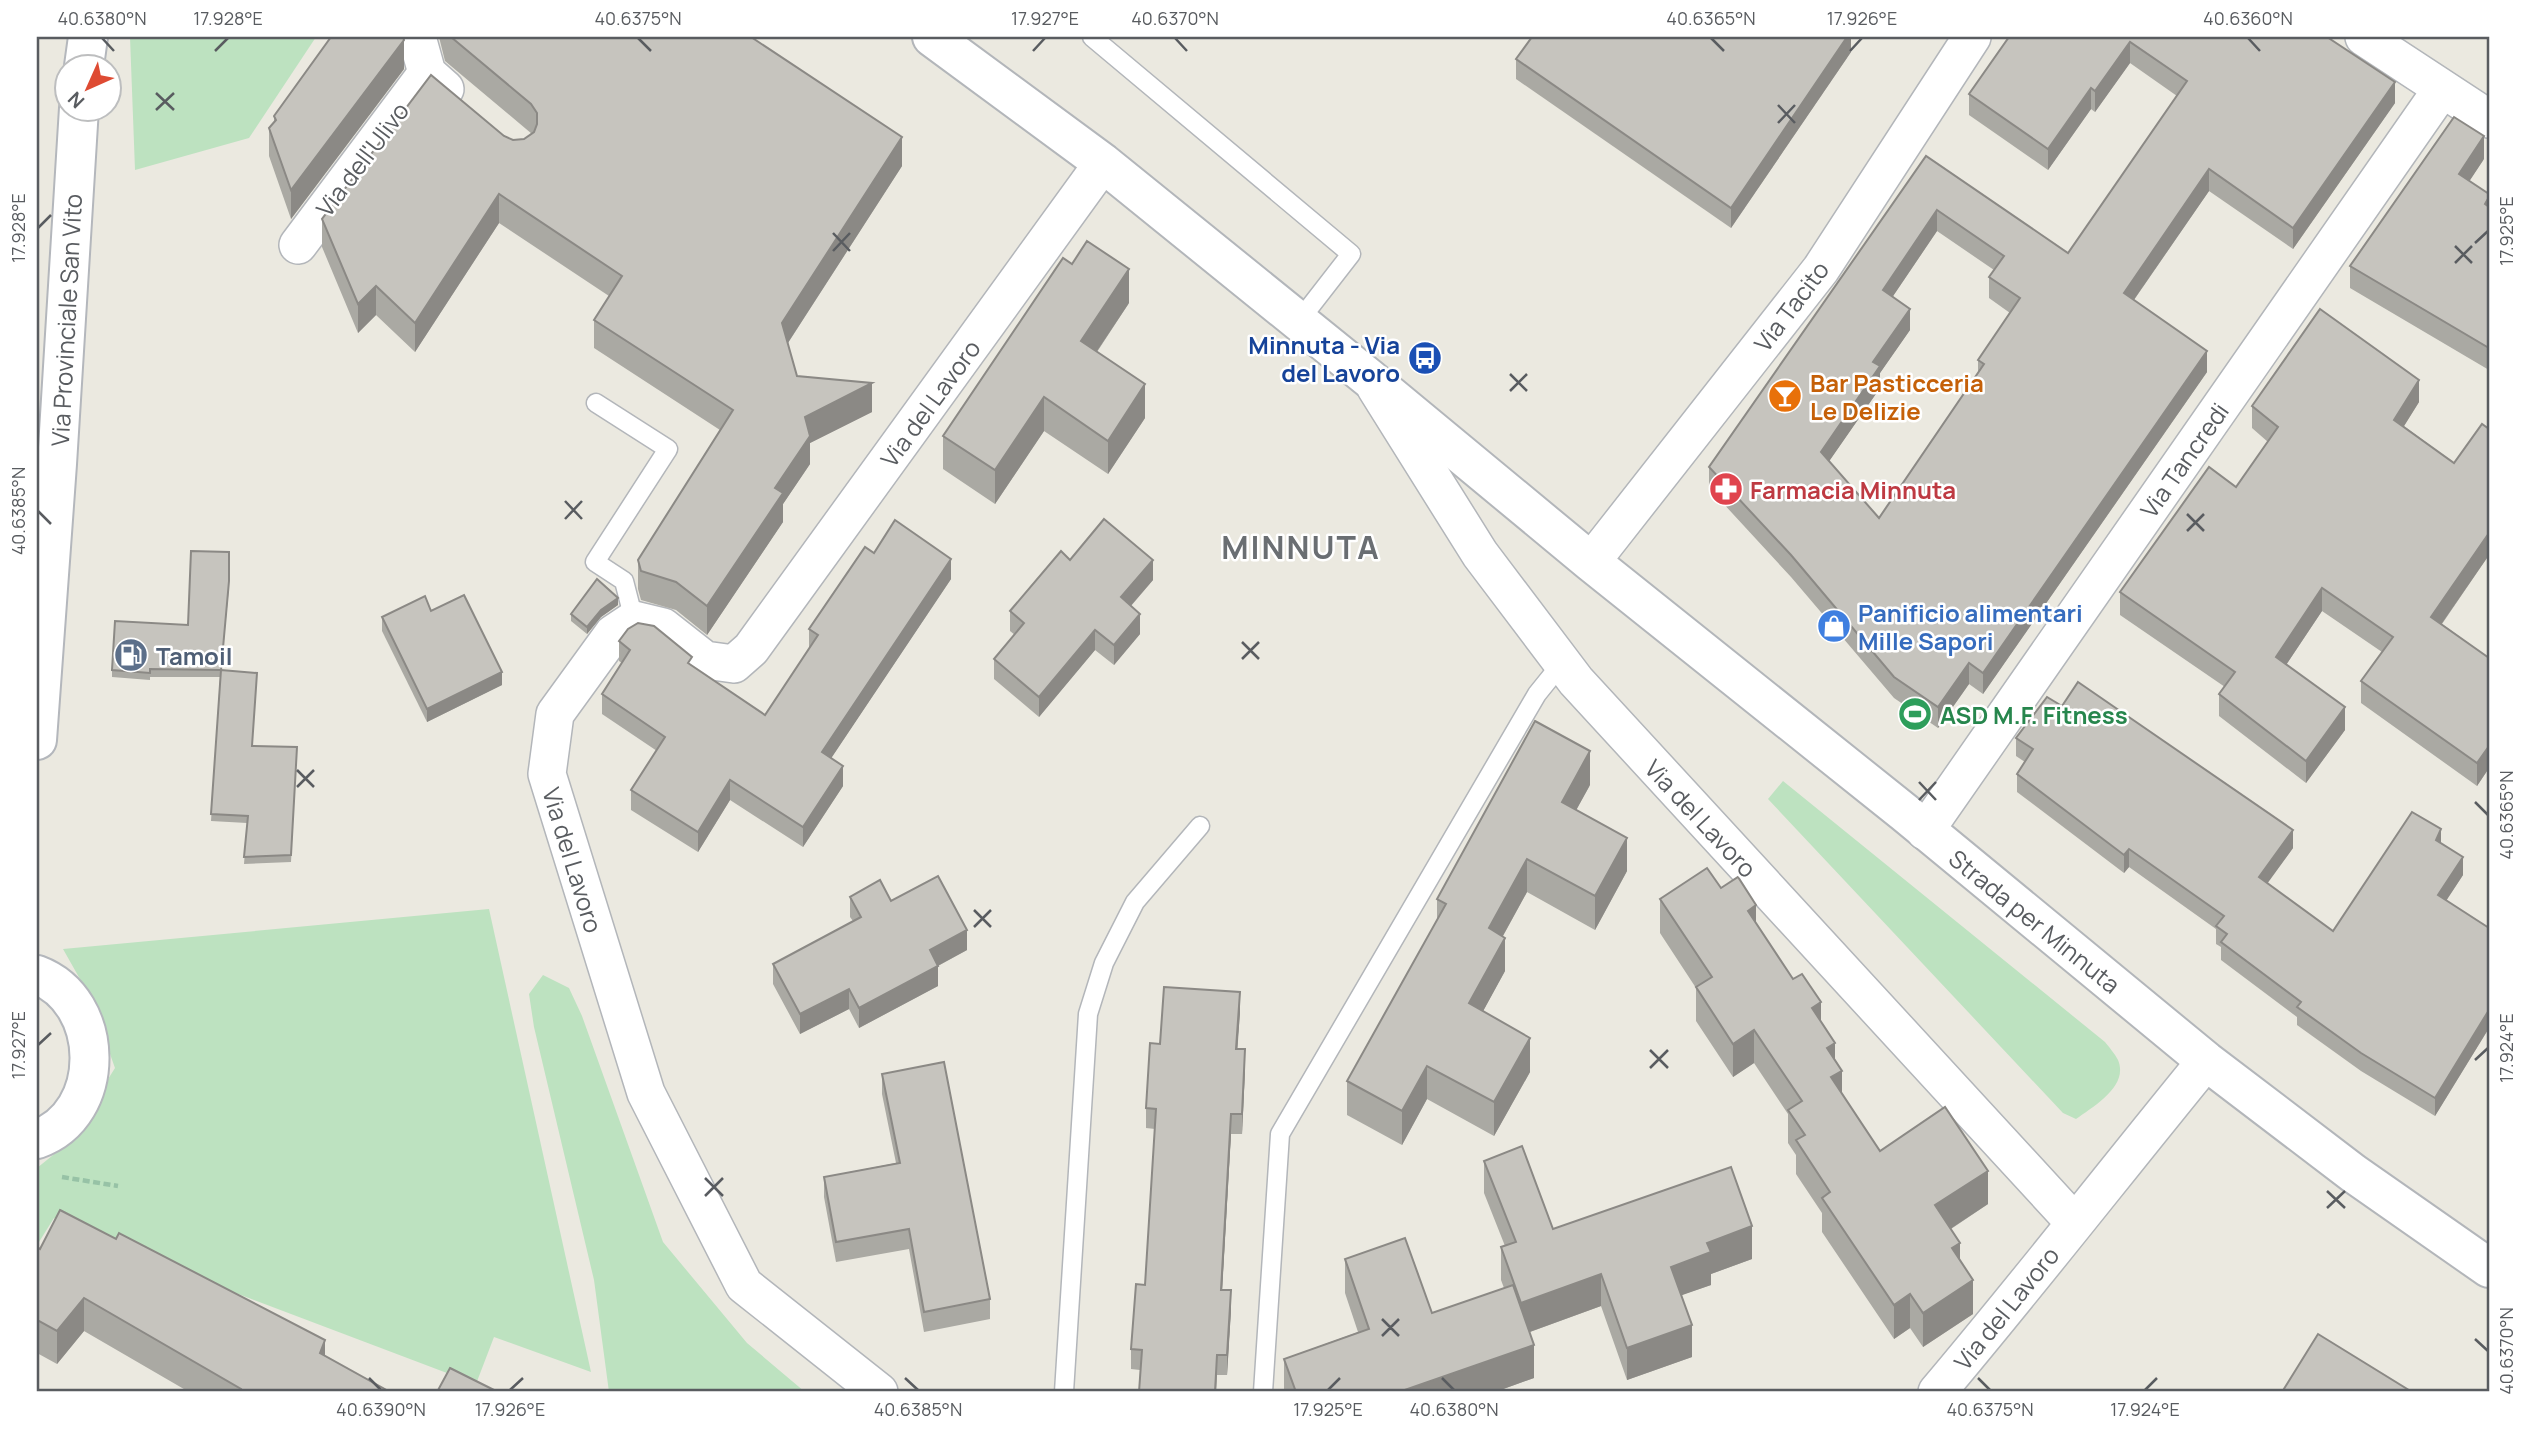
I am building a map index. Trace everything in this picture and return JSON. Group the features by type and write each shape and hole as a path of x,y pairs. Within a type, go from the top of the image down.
{"street":[{"path":"417,37 427,74 467,107"},
{"name":"Via del Lavoro","path":"932,37 1103,163 1591,562"},
{"name":"Via Tacito","path":"1591,562 1821,270 1972,37"},
{"path":"2364,37 2489,119"},
{"name":"Via dell'Ulivo","path":"298,245 427,74"},
{"name":"Via Tancredi","path":"1925,831 2442,89"},
{"name":"Via Provinciale San Vito","path":"37,740 78,122"},
{"name":"Via del Lavoro","path":"879,1392 744,1285 646,1093 547,774 555,714 613,634 634,620 663,627 705,660 734,664 751,649 1103,163"},
{"name":"Via del Lavoro","path":"1370,379 1480,554 1562,663 1643,756 2074,1222"},
{"name":"Strada per Minnuta","path":"1591,562 2206,1061 2353,1173 2489,1268"},
{"path":"37,975 47,979 70,999 86,1027 91,1058 85,1090 68,1116 37,1139"},
{"name":"Via del Lavoro","path":"1937,1392 2029,1284 2074,1222 2206,1061"}],"lane":[{"path":"1092,37 1351,254 1299,321"},
{"path":"596,403 668,449 595,562 624,581 634,620"},
{"path":"1263,1392 1280,1134 1537,694 1562,663"},
{"path":"1064,1392 1088,1014 1104,962 1135,902 1200,826"}],"path":[{"path":"50,1175 118,1186"}],"green space":[{"path":"130,37 316,37 249,138 135,170"},
{"path":"1783,781 2105,1042 2117,1058 2120,1069 2119,1078 2108,1094 2076,1119 2063,1113 1768,799"},
{"path":"489,909 591,1372 494,1337 476,1384 98,1241 54,1218 39,1242 37,1168 68,1143 115,1068 89,995 63,949"},
{"path":"543,975 569,988 582,1016 663,1242 747,1343 805,1392 609,1392 594,1280 534,1027 529,994"}],"building":[{"path":"331,37 403,37 404,40 291,190 269,128 276,120 274,116"},
{"path":"451,37 751,37 902,137 782,323 797,376 872,383 805,417 810,436 775,488 783,493 707,606 676,582 641,571 638,560 733,410 594,320 622,276 499,194 415,323 376,286 358,304 322,219 431,75 504,136 513,140 524,139 534,132 537,124 537,113 531,104"},
{"path":"1532,37 1847,37 1731,208 1516,59"},
{"path":"2009,37 2327,37 2395,82 2293,228 2209,169 2124,293 2207,351 1983,673 1969,663 1938,707 1894,677 1791,555 1709,467 1926,156 2068,253 2187,81 2130,42 2095,91 2091,88 2048,149 1969,94","holes":["1937,210 2004,256 1989,277 2020,298 1978,360 1984,364 1879,518 1821,452 1880,366 1873,362 1910,309 1883,290"]},
{"path":"2454,117 2484,136 2459,174 2489,194 2485,204 2489,207 2489,348 2350,266"},
{"path":"1087,241 1129,269 1081,341 1145,384 1108,441 1044,397 995,470 943,436 1063,258 1072,264"},
{"path":"2320,309 2419,380 2394,420 2454,463 2482,424 2489,429 2489,533 2431,617 2489,658 2489,746 2477,763 2361,681 2393,637 2322,588 2276,657 2345,707 2306,761 2219,694 2235,672 2120,592 2209,467 2236,487 2278,427 2252,406"},
{"path":"1104,519 1153,560 1121,597 1140,614 1114,645 1095,630 1039,697 994,659 1024,623 1010,611 1061,551 1070,560"},
{"path":"895,520 951,559 822,752 843,766 803,827 730,780 698,832 631,790 665,737 602,694 630,650 619,641 628,629 638,623 654,626 692,657 688,663 765,715 818,635 809,629 865,547 874,553"},
{"path":"191,551 229,552 221,670 150,669 150,673 112,670 115,621 188,625"},
{"path":"597,579 618,598 601,610 587,627 571,614"},
{"path":"464,595 502,672 427,709 382,617 425,596 431,611"},
{"path":"221,670 257,673 252,746 297,747 291,855 244,857 248,816 211,814"},
{"path":"2078,682 2293,830 2259,877 2333,931 2412,812 2441,829 2436,840 2463,857 2438,895 2489,928 2489,1010 2435,1098 2361,1053 2297,1007 2301,1002 2221,942 2227,934 2216,926 2224,916 2129,849 2124,855 2017,774 2033,749 2016,738 2047,697 2062,706"},
{"path":"1535,721 1590,751 1562,802 1627,838 1595,896 1527,859 1489,928 1505,938 1469,1003 1530,1038 1494,1102 1427,1066 1402,1111 1347,1081 1446,904 1437,899"},
{"path":"1707,868 1721,888 1738,877 1756,905 1748,911 1793,979 1802,974 1821,1002 1812,1008 1835,1043 1827,1048 1842,1071 1831,1077 1880,1151 1945,1107 1988,1171 1935,1205 1960,1243 1952,1248 1973,1280 1923,1313 1910,1294 1894,1305 1822,1198 1830,1192 1796,1140 1805,1135 1788,1110 1802,1101 1754,1030 1733,1044 1696,987 1712,977 1660,899"},
{"path":"938,876 967,930 930,950 938,966 859,1008 849,989 800,1014 773,964 861,917 850,897 880,880 891,901"},
{"path":"1164,987 1240,992 1236,1049 1245,1049 1242,1114 1231,1114 1221,1290 1231,1290 1227,1355 1217,1355 1215,1392 1139,1392 1142,1350 1131,1349 1136,1284 1145,1285 1156,1109 1146,1108 1150,1043 1160,1044"},
{"path":"944,1062 990,1299 924,1312 909,1229 836,1242 824,1177 900,1163 882,1074"},
{"path":"1522,1146 1553,1229 1731,1167 1752,1226 1707,1243 1711,1252 1671,1267 1692,1325 1627,1348 1601,1274 1521,1303 1501,1247 1516,1242 1484,1161"},
{"path":"60,1210 116,1239 119,1233 325,1340 320,1353 390,1392 240,1392 241,1389 84,1298 57,1331 37,1320 37,1247 40,1249"},
{"path":"1405,1238 1432,1313 1513,1285 1534,1345 1399,1392 1296,1392 1284,1359 1369,1329 1345,1259"},
{"path":"2318,1334 2412,1392 2282,1392"},
{"path":"450,1368 498,1392 437,1392"}],"place":[{"name":"Minnuta - Via del Lavoro","path":"1425,358"},
{"name":"Bar Pasticceria Le Delizie","path":"1785,396"},
{"name":"Farmacia Minnuta","path":"1726,489"},
{"name":"Panificio alimentari Mille Sapori","path":"1834,626"},
{"name":"Tamoil","path":"131,655"},
{"name":"ASD M.F. Fitness","path":"1915,714"}],"district":[{"name":"MINNUTA","path":"1301,547"}]}
